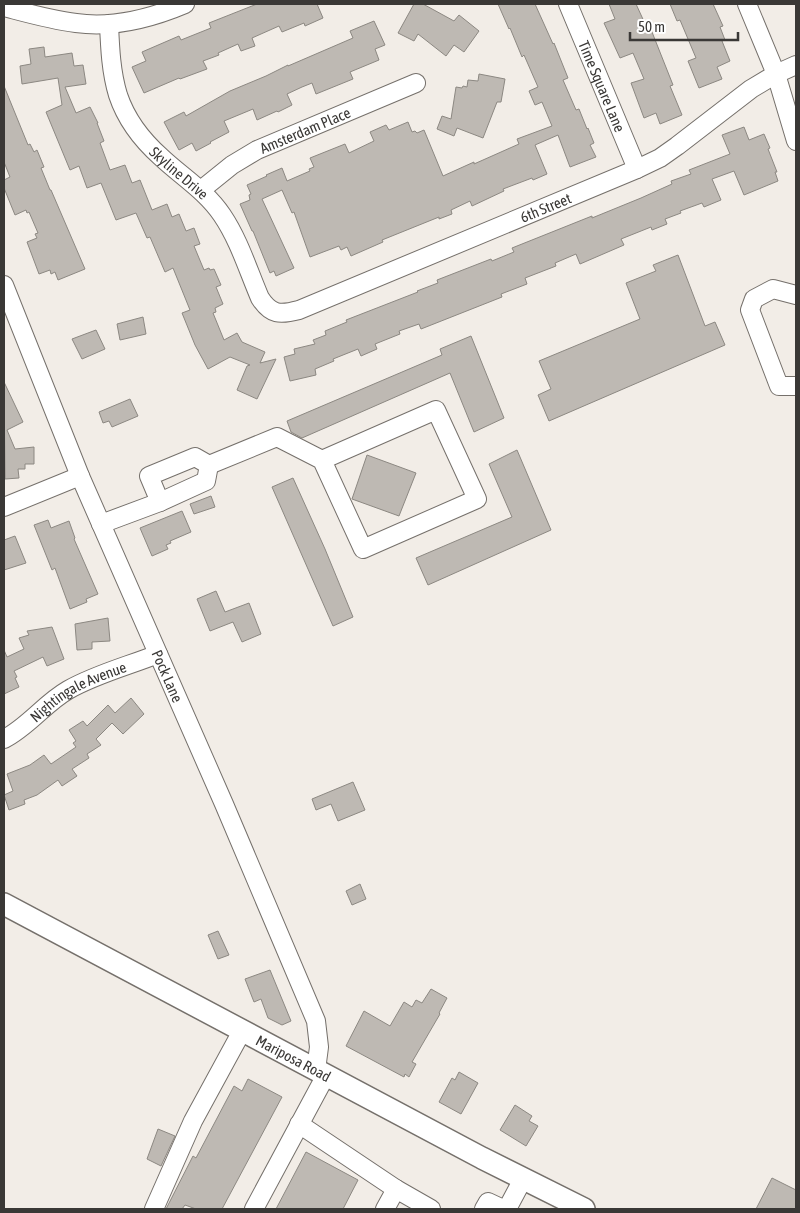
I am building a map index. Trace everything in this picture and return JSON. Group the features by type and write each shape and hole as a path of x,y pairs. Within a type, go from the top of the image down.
{"main road":[{"name":"Mariposa Road","path":"4,904 321,1073 584,1209"}],"street":[{"path":"13,7 48,18 77,23 109,24 169,11 185,4"},
{"name":"Time Square Lane","path":"568,4 637,169"},
{"path":"747,4 776,74 796,141"},
{"name":"Skyline Drive","path":"109,24 110,53 114,78 118,96 130,119 143,139 160,157 201,190 222,214 233,234 260,298 266,307 276,313"},
{"name":"6th Street","path":"276,313 299,310 637,169 660,158 751,89 796,65"},
{"name":"Amsterdam Place","path":"201,190 232,165 257,150 416,83"},
{"name":"Pock Lane","path":"4,285 80,476 224,804 316,1021 321,1073"},
{"path":"796,294 773,289 754,299 750,310 780,386 796,386"},
{"path":"209,465 277,437 322,460 363,549 477,499 436,410 322,460"},
{"path":"160,502 149,476 195,457 209,465"},
{"path":"176,464 188,490"},
{"path":"101,524 160,502 206,481 209,465"},
{"path":"4,507 80,476"},
{"name":"Nightingale Avenue","path":"4,739 20,730 45,707 67,691 94,678 158,654"},
{"path":"154,1209 193,1121 242,1030"},
{"path":"254,1209 300,1124 321,1073"},
{"path":"300,1124 396,1189 431,1209"},
{"path":"507,1209 523,1179"},
{"path":"385,1209 396,1189"},
{"path":"484,1209 488,1202 503,1209"}],"building":[{"path":"257,4 317,4 323,18 305,26 304,23 282,32 279,26 252,38 255,46 241,51 238,44 218,53 219,55 203,61 207,69 179,78 144,93 132,67 146,61 142,52 179,36 181,40 211,28 209,23"},
{"path":"414,4 423,4 454,21 459,15 479,31 464,52 454,45 446,56 418,34 414,41 398,33"},
{"path":"498,4 535,4 568,78 563,80 576,110 579,109 594,143 590,145 596,157 570,167 558,135 535,145 547,174 503,189 504,191 472,206 470,201 451,210 452,214 439,219 439,217 382,240 383,242 351,256 347,247 341,250 339,246 310,257 294,212 292,213 282,190 262,199 294,268 276,276 274,271 270,273 240,204 250,200 249,195 251,194 247,185 266,175 282,168 287,181 310,171 309,169 314,167 310,158 345,144 349,153 374,141 370,132 386,125 389,130 408,122 412,132 415,131 417,133 424,130 443,176 519,144 517,139 552,126 542,102 535,105 529,91 538,87"},
{"path":"609,4 636,4 647,28 650,27 673,85 670,86 682,115 660,124 656,113 644,118 631,83 644,79 633,53 620,58 604,23 615,19"},
{"path":"670,4 713,4 723,26 720,27 725,40 722,41 730,61 717,67 722,79 699,88 688,61 696,58 680,20 677,21"},
{"path":"374,21 385,45 375,49 379,60 350,72 353,79 316,94 312,83 302,87 287,94 292,105 257,120 253,109 224,121 229,132 211,143 196,151 192,143 179,150 164,122 184,112 186,116 230,91 353,38 350,31"},
{"path":"44,47 45,57 72,53 74,66 83,65 86,84 65,87 76,113 90,107 104,141 100,143 110,170 125,165 132,183 140,180 152,210 167,204 172,217 179,214 186,231 194,228 200,244 194,246 204,270 214,269 221,285 216,287 223,304 215,308 216,312 213,313 224,340 237,333 242,342 265,352 260,363 276,359 257,399 237,390 247,366 250,365 230,357 208,369 195,345 182,313 190,310 173,268 165,272 150,237 147,238 136,213 116,220 101,183 87,188 79,166 70,170 46,112 62,105 58,78 22,84 20,66 31,64 29,49"},
{"path":"479,74 505,79 501,102 497,102 483,138 457,128 454,136 437,129 442,116 451,119 456,87 467,87 468,80 478,81"},
{"path":"4,86 28,145 30,144 34,152 37,150 44,167 41,168 85,269 58,280 55,272 51,274 50,270 39,274 27,242 37,238 35,234 38,233 29,212 27,213 26,210 15,215 4,188 4,180 10,177 4,162"},
{"path":"744,127 749,140 764,134 770,148 768,149 777,172 775,172 778,181 744,195 734,171 712,179 721,200 704,207 702,203 680,211 681,213 665,219 667,224 652,230 651,227 621,239 624,245 580,264 576,254 555,263 556,266 525,278 527,284 501,294 502,297 421,329 419,324 399,331 400,334 375,344 377,349 361,356 358,349 315,369 316,375 290,381 284,357 295,354 294,349 315,344 313,340 326,335 325,331 347,322 346,320 438,283 437,280 514,252 512,248 592,216 592,218 672,184 671,181 691,174 689,170 730,154 722,135"},
{"path":"678,255 705,326 715,322 725,345 549,421 538,395 551,389 539,361 640,319 626,283 656,271 653,265"},
{"path":"143,317 146,334 120,340 117,324"},
{"path":"96,330 105,349 82,359 72,339"},
{"path":"471,336 504,418 474,432 450,373 302,438 291,432 287,421 442,355 440,349"},
{"path":"4,382 23,422 7,430 15,449 34,447 34,464 25,464 25,469 18,469 19,478 5,479"},
{"path":"130,399 138,416 112,427 109,421 103,423 99,412"},
{"path":"517,450 551,530 428,585 416,558 512,517 489,464"},
{"path":"367,455 416,473 399,516 352,499"},
{"path":"293,478 353,617 333,626 272,487"},
{"path":"211,496 215,507 194,514 190,504"},
{"path":"182,511 191,532 170,541 171,543 166,545 168,549 152,556 140,528"},
{"path":"48,520 51,528 69,521 74,539 98,594 86,599 87,602 70,609 55,568 52,570 34,525"},
{"path":"15,536 26,563 4,570 4,540"},
{"path":"216,591 225,612 249,603 261,634 242,642 233,622 210,631 197,599"},
{"path":"108,618 110,641 92,642 92,649 77,650 75,624"},
{"path":"52,627 64,659 47,666 43,657 14,671 19,687 4,694 4,650 7,657 24,649 19,638 29,635 27,631"},
{"path":"131,698 144,714 123,734 112,723 96,739 101,745 87,754 89,758 72,769 77,776 62,786 58,780 37,795 24,800 25,804 9,810 4,795 13,791 7,774 30,765 44,755 51,764 76,747 73,743 76,741 69,730 83,721 87,726 108,705 115,713"},
{"path":"353,782 365,810 338,821 331,804 316,810 312,799"},
{"path":"360,884 366,899 352,905 346,891"},
{"path":"218,931 229,955 218,959 208,935"},
{"path":"270,970 291,1021 282,1025 268,1018 261,999 254,1002 245,979"},
{"path":"431,989 447,998 440,1014 412,1062 416,1064 409,1077 405,1074 404,1077 346,1046 364,1011 390,1026 404,1002 412,1007 416,1000 422,1003"},
{"path":"459,1072 478,1083 461,1114 439,1102 452,1078 455,1080"},
{"path":"248,1079 282,1097 222,1209 196,1209 185,1205 182,1209 166,1209 193,1156 196,1158 234,1086 242,1091"},
{"path":"515,1105 532,1116 529,1121 538,1126 526,1146 500,1130"},
{"path":"158,1129 175,1136 161,1166 147,1159"},
{"path":"306,1152 358,1180 343,1209 276,1209"},
{"path":"772,1178 796,1190 796,1209 756,1209"}]}
